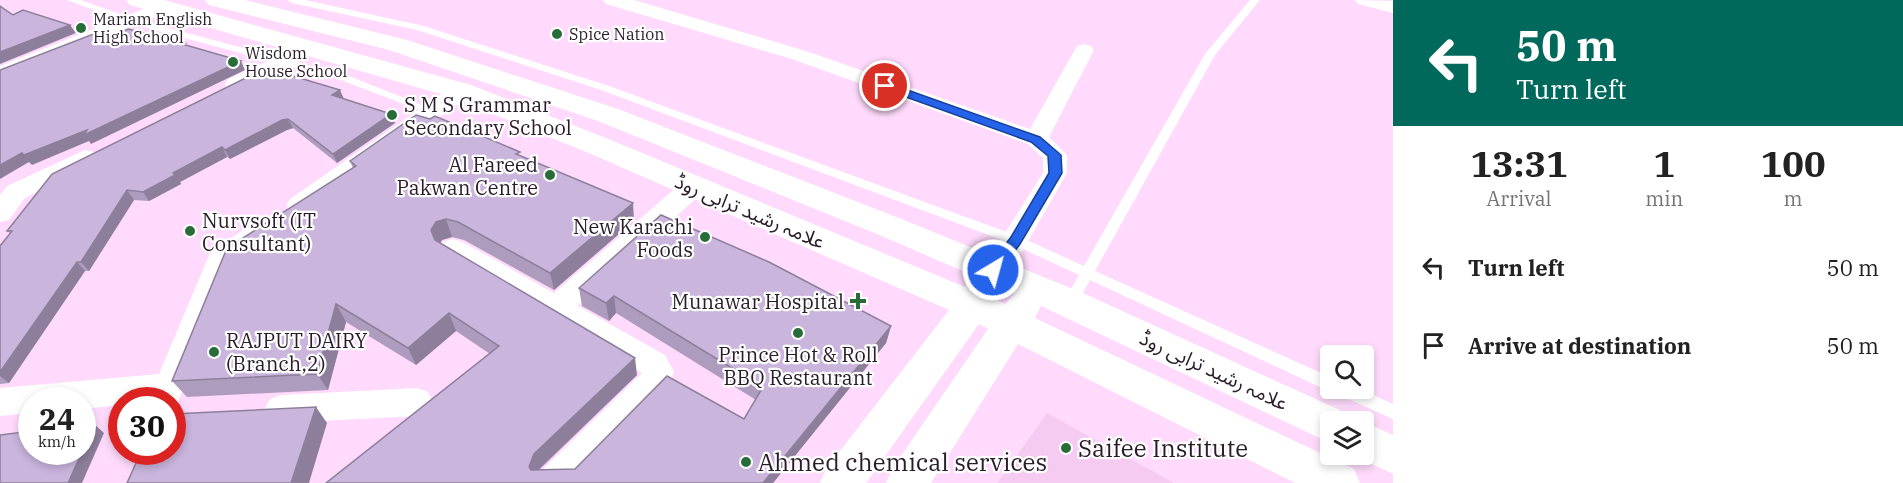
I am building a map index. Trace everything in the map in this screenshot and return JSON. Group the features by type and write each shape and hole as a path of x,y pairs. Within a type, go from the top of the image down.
{"main road":[{"name":"علامہ رشید ترابی روڈ","path":"218,0 398,45 608,115 888,226 1070,303 1320,420"},
{"name":"علامہ رشید ترابی روڈ","path":"144,9 295,55 461,91 694,186 973,305 1339,483"},
{"path":"841,483 973,305 993,270"},
{"path":"907,483 1034,288"},
{"path":"1374,445 1393,454"}],"street":[{"path":"613,0 799,55 1036,140 1054,155 1055,173 1015,240 993,270"},
{"path":"1365,0 1393,7"},
{"path":"0,74 144,9"},
{"path":"1036,140 1084,50"},
{"path":"219,93 295,55"},
{"path":"178,387 220,260 461,91"},
{"path":"0,213 16,192 101,150"},
{"path":"555,309 694,186"},
{"path":"453,249 654,364 658,372 657,379 553,483"},
{"path":"0,402 108,403"},
{"path":"254,411 417,402"}],"lane":[{"path":"72,0 144,9"},
{"path":"292,0 420,28 594,85 1015,240 1320,379"},
{"path":"1070,303 1210,54 1255,0"},
{"path":"295,55 345,78 431,111"},
{"path":"1365,399 1393,412"}],"shaded area":[{"name":"Saifee Institute","path":"1047,413 1174,483 997,483"}],"building":[{"path":"0,6 13,15 23,10 70,25 0,52"},
{"path":"128,29 185,43 182,44 241,61 84,135 87,130 24,155 22,153 0,165 0,70 96,33 109,37"},
{"path":"266,68 340,90 332,95 391,114 333,154 288,119 282,120 225,150 222,147 143,192 127,190 81,262 77,262 0,372 0,246 12,231 7,231 52,174"},
{"path":"416,115 430,119 435,116 520,152 516,154 633,203 550,273 458,222 446,219 436,222 431,230 435,240 635,358 534,454 529,467 531,470 575,469 667,376 744,419 763,387 614,296 606,303 579,288 661,215 769,262 891,326 763,483 326,483 499,346 449,313 408,348 336,304 317,374 172,381 227,248 356,166 350,161"},
{"path":"316,407 291,483 127,483 135,465 186,465 186,413"},
{"path":"18,433 18,465 76,465 68,483 0,483 0,435"}],"place":[{"name":"Mariam English High School","path":"81,28"},
{"name":"Spice Nation","path":"557,34"},
{"name":"Wisdom House School","path":"233,62"},
{"name":"S M S Grammar Secondary School","path":"392,115"},
{"name":"Al Fareed Pakwan Centre","path":"550,175"},
{"name":"Nurvsoft (IT Consultant)","path":"190,231"},
{"name":"New Karachi Foods","path":"705,237"},
{"name":"Munawar Hospital","path":"858,301"},
{"name":"Prince Hot & Roll BBQ Restaurant","path":"798,333"},
{"name":"RAJPUT DAIRY (Branch,2)","path":"214,352"},
{"name":"Saifee Institute","path":"1066,448"},
{"name":"Ahmed chemical services","path":"746,462"}],"route":[{"path":"885,86 1036,140 1054,155 1055,173 1015,240 993,270"}]}
